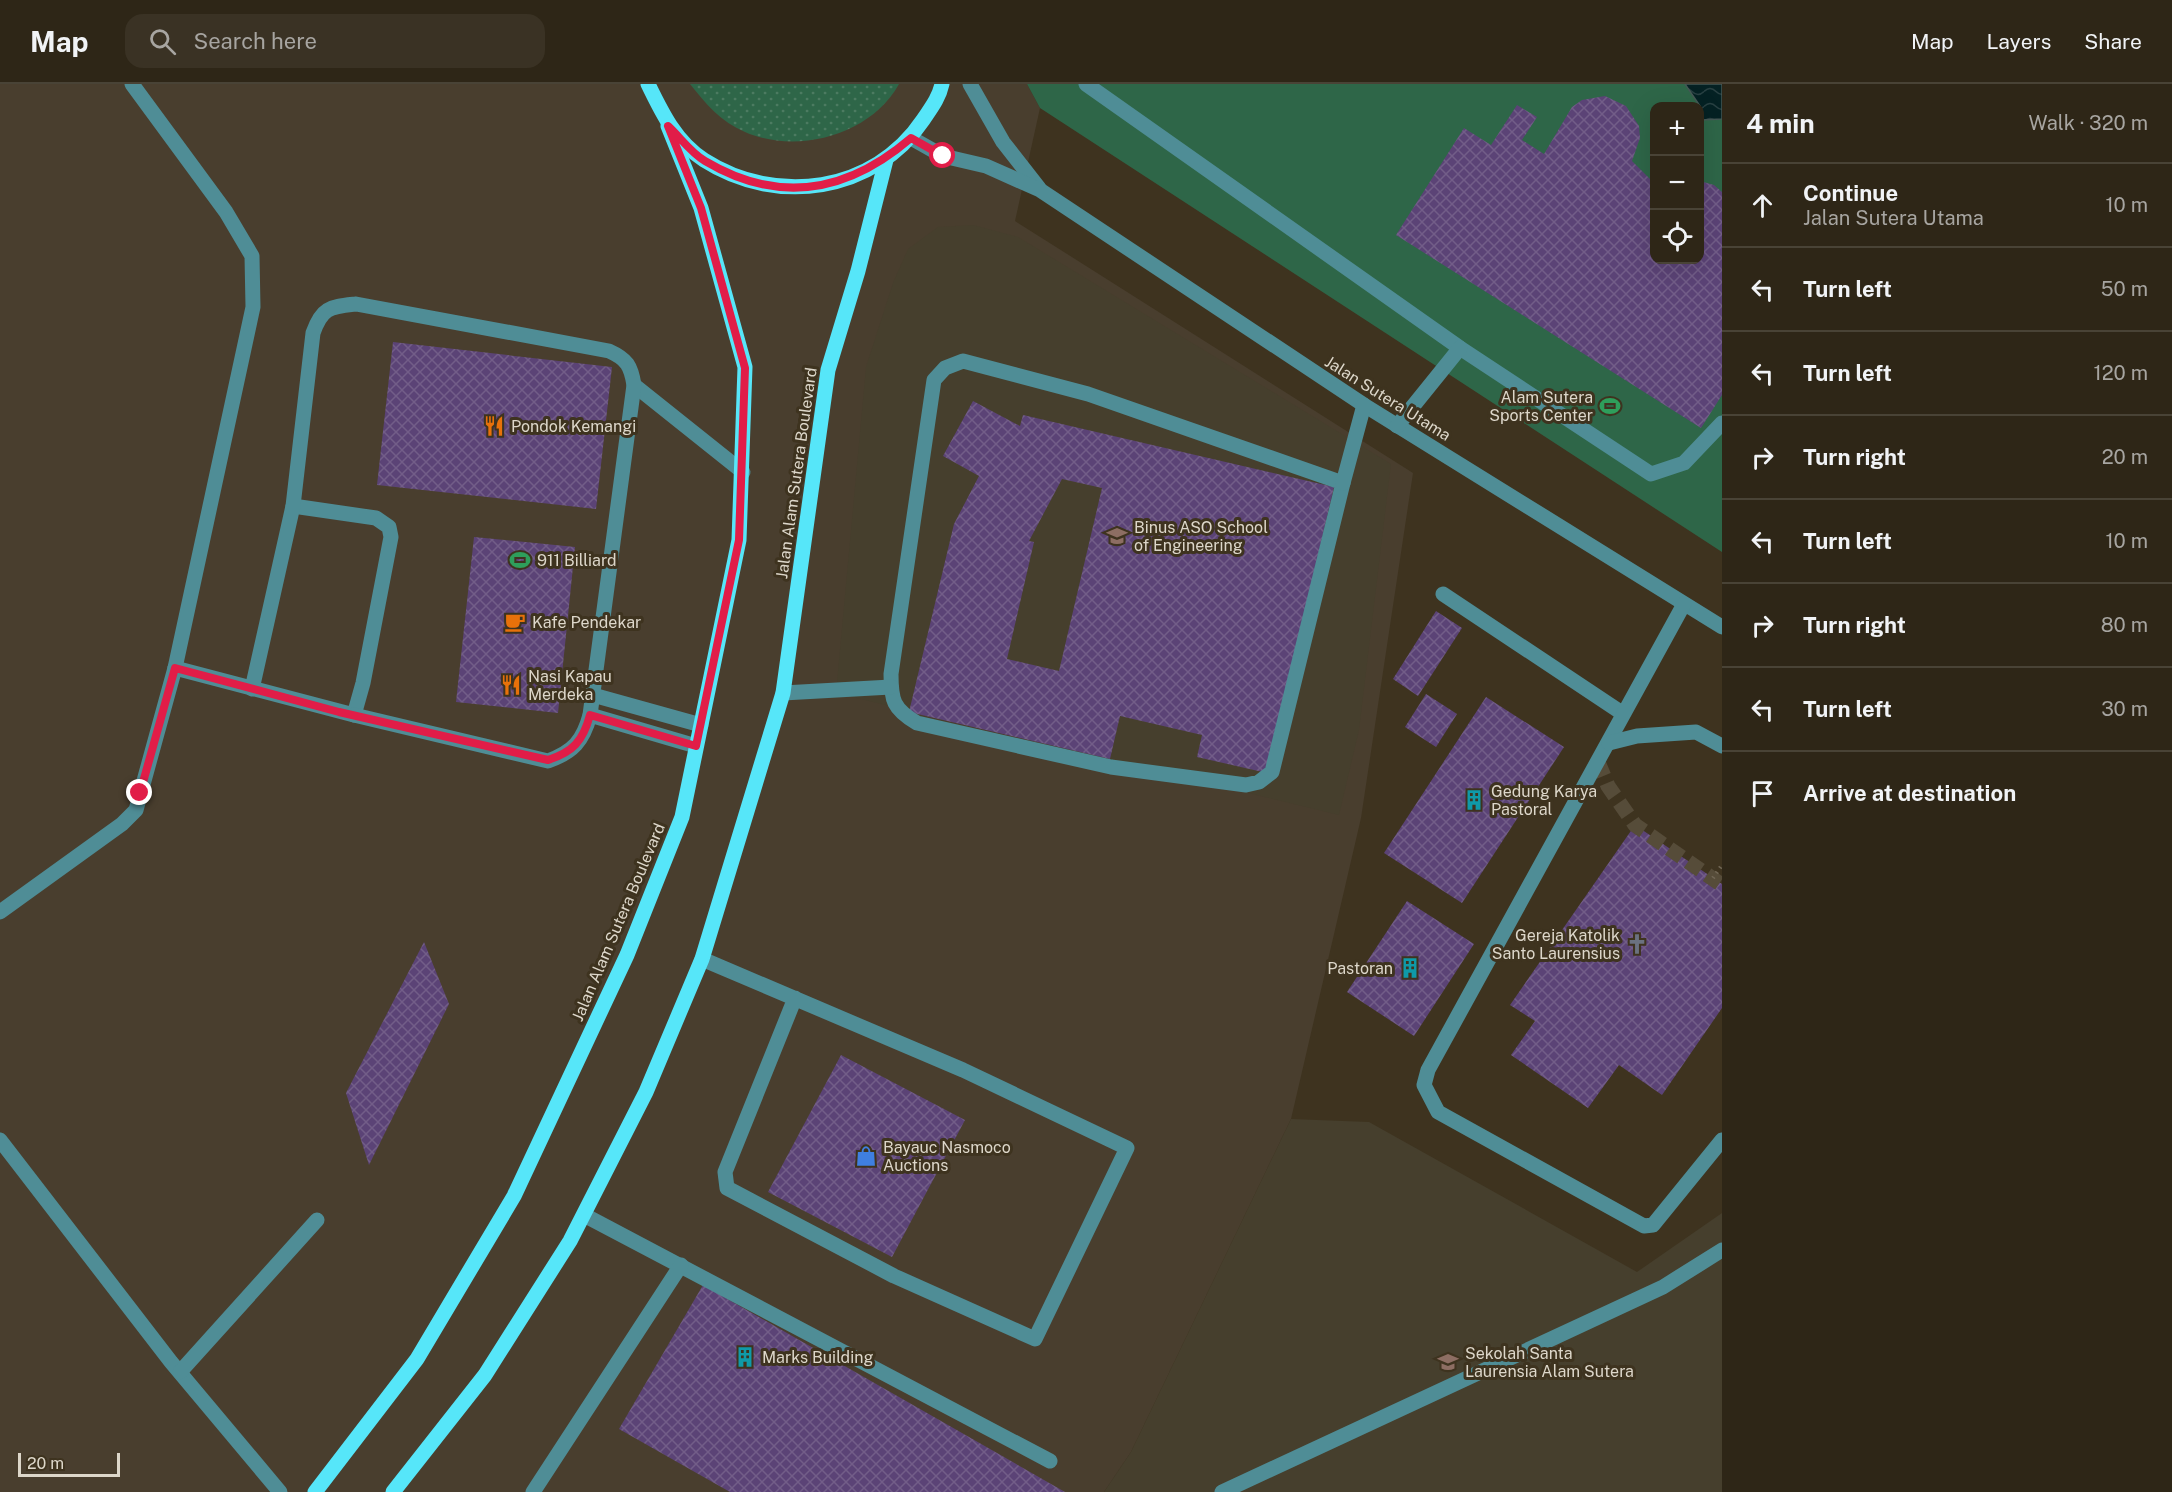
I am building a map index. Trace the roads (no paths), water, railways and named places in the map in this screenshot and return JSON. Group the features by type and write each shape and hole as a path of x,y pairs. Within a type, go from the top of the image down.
{"main road":[{"name":"Jalan Alam Sutera Boulevard","path":"315,1492 417,1359 514,1196 627,955 682,817 739,540 745,368 701,208 668,126 648,84"},
{"path":"668,126 703,160 746,181 794,189 843,182 886,160 911,138 939,95 942,84"},
{"name":"Jalan Alam Sutera Boulevard","path":"393,1492 485,1375 584,1215 646,1092 702,959 783,693 828,370 858,271 886,160"}],"street":[{"path":"0,912 122,824 136,810 175,668 253,307 252,256 226,212 132,84"},
{"name":"Jalan Sutera Utama","path":"970,84 1003,142 1041,190"},
{"path":"1086,84 1460,348 1652,474 1684,463 1722,423"},
{"name":"Jalan Sutera Utama","path":"911,138 943,156 986,166 1041,190 1364,405 1722,627"},
{"path":"175,668 252,689 354,715 548,760 565,755 578,745 590,715 634,385 632,371 625,359 609,351 356,304 333,306 319,316 313,333 293,506 252,689"},
{"path":"1398,426 1460,348"},
{"path":"1343,483 1088,394 963,361 945,368 934,380 891,687 893,702 901,714 916,723 1111,767 1246,785 1259,782 1272,772 1364,405"},
{"path":"634,385 743,472"},
{"path":"293,506 376,518 389,527 390,537 363,683 354,715"},
{"path":"1443,594 1622,713"},
{"path":"1684,604 1622,713 1609,743 1428,1070 1424,1085 1438,1112 1644,1226 1653,1225 1722,1140"},
{"path":"783,693 891,687"},
{"path":"593,695 701,725"},
{"path":"590,715 696,746"},
{"path":"1609,743 1637,736 1695,732 1722,746"},
{"path":"702,959 795,998 963,1070 1127,1148 1035,1339 894,1276 727,1188 724,1172 795,998"},
{"path":"0,1140 180,1372 280,1492"},
{"path":"584,1215 1050,1461"},
{"path":"180,1372 317,1220"},
{"path":"1222,1492 1663,1287 1722,1250"},
{"path":"533,1492 681,1265"}],"water":[{"path":"1685,84 1722,84 1722,119 1704,120 1704,102 1697,102"}],"tunnel":[{"path":"1598,762 1608,786 1635,825 1722,885"}],"place":[{"name":"Alam Sutera Sports Center","path":"1610,406"},
{"name":"Pondok Kemangi","path":"494,426"},
{"name":"Binus ASO School of Engineering","path":"1117,536"},
{"name":"911 Billiard","path":"520,560"},
{"name":"Kafe Pendekar","path":"515,622"},
{"name":"Nasi Kapau Merdeka","path":"511,685"},
{"name":"Gedung Karya Pastoral","path":"1474,800"},
{"name":"Gereja Katolik Santo Laurensius","path":"1637,944"},
{"name":"Pastoran","path":"1410,968"},
{"name":"Bayauc Nasmoco Auctions","path":"866,1156"},
{"name":"Marks Building","path":"745,1357"},
{"name":"Sekolah Santa Laurensia Alam Sutera","path":"1448,1362"}]}
